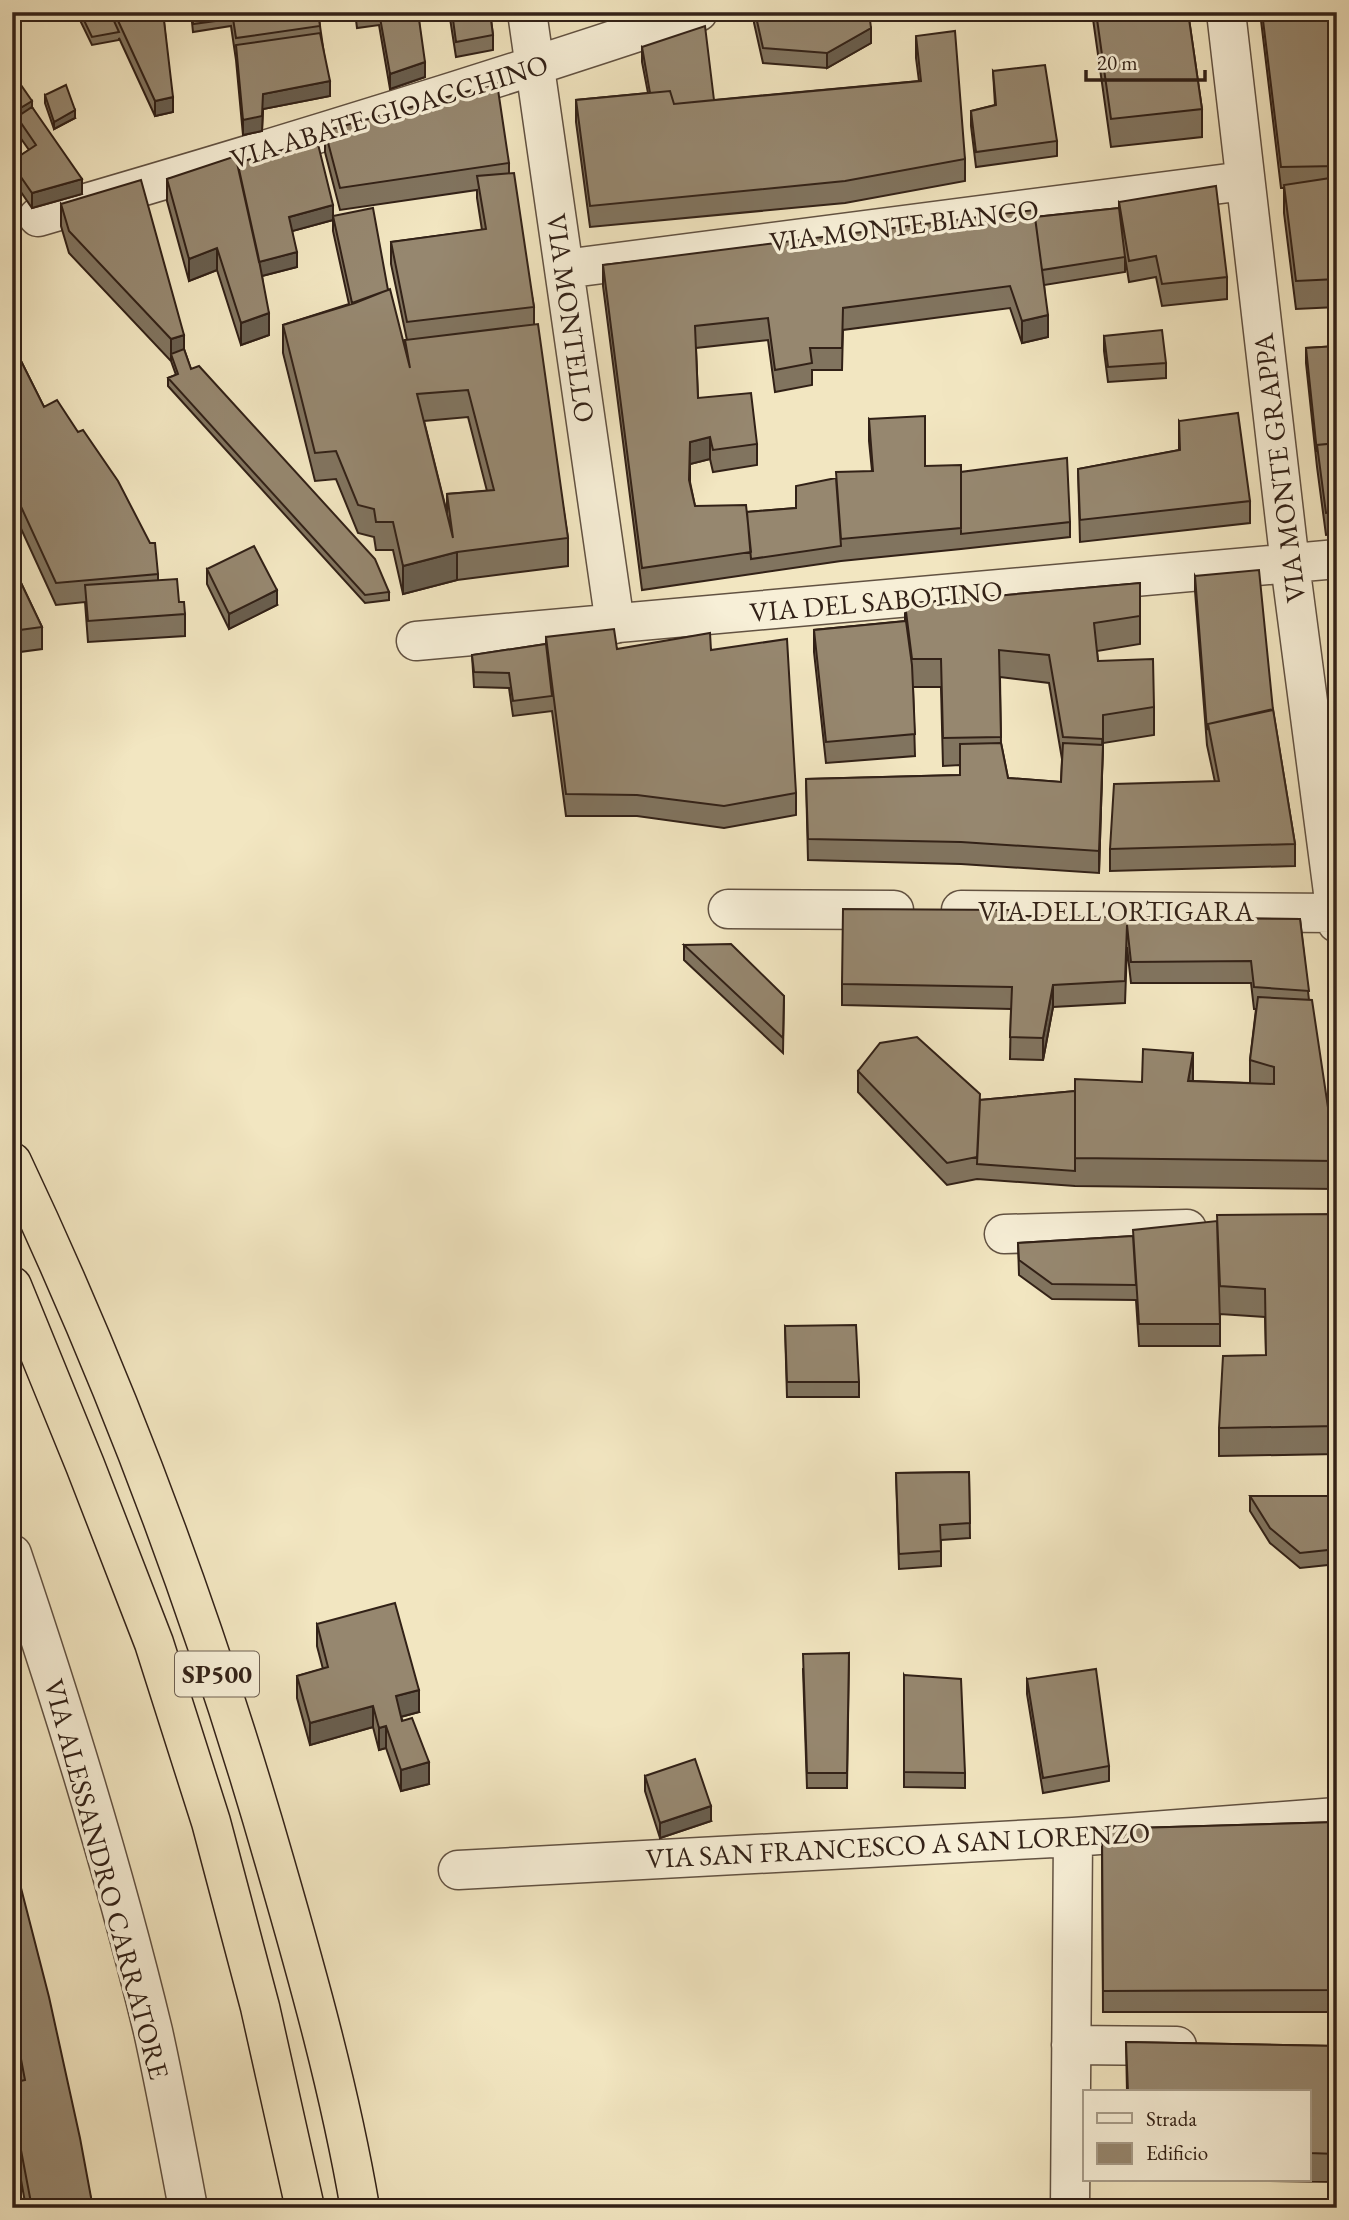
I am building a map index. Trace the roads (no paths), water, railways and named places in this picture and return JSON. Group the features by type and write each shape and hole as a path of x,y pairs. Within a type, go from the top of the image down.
{"highway":[{"name":"SP500","path":"12,1162 62,1268 120,1408 202,1626 260,1809 313,1994 360,2208"},
{"name":"SP500","path":"12,1286 154,1643 211,1822 260,2007 305,2208"}],"street":[{"name":"VIA MONTELLO","path":"527,12 615,624"},
{"name":"VIA ABATE GIOACCHINO","path":"38,217 202,170 534,67 698,12"},
{"name":"VIA MONTE GRAPPA","path":"1226,12 1290,564 1336,918"},
{"name":"VIA MONTE BIANCO","path":"564,269 1244,181"},
{"name":"VIA DEL SABOTINO","path":"416,640 1337,559"},
{"name":"VIA DELL'ORTIGARA","path":"728,909 1336,918"},
{"path":"1003,1234 1226,1228"},
{"name":"VIA ALESSANDRO CARRATORE","path":"12,1553 64,1711 116,1891 153,2032 188,2208"},
{"name":"VIA SAN FRANCESCO A SAN LORENZO","path":"458,1870 1073,1837 1337,1817"},
{"path":"1070,2208 1073,1837"},
{"path":"1071,2045 1211,2046"}]}
